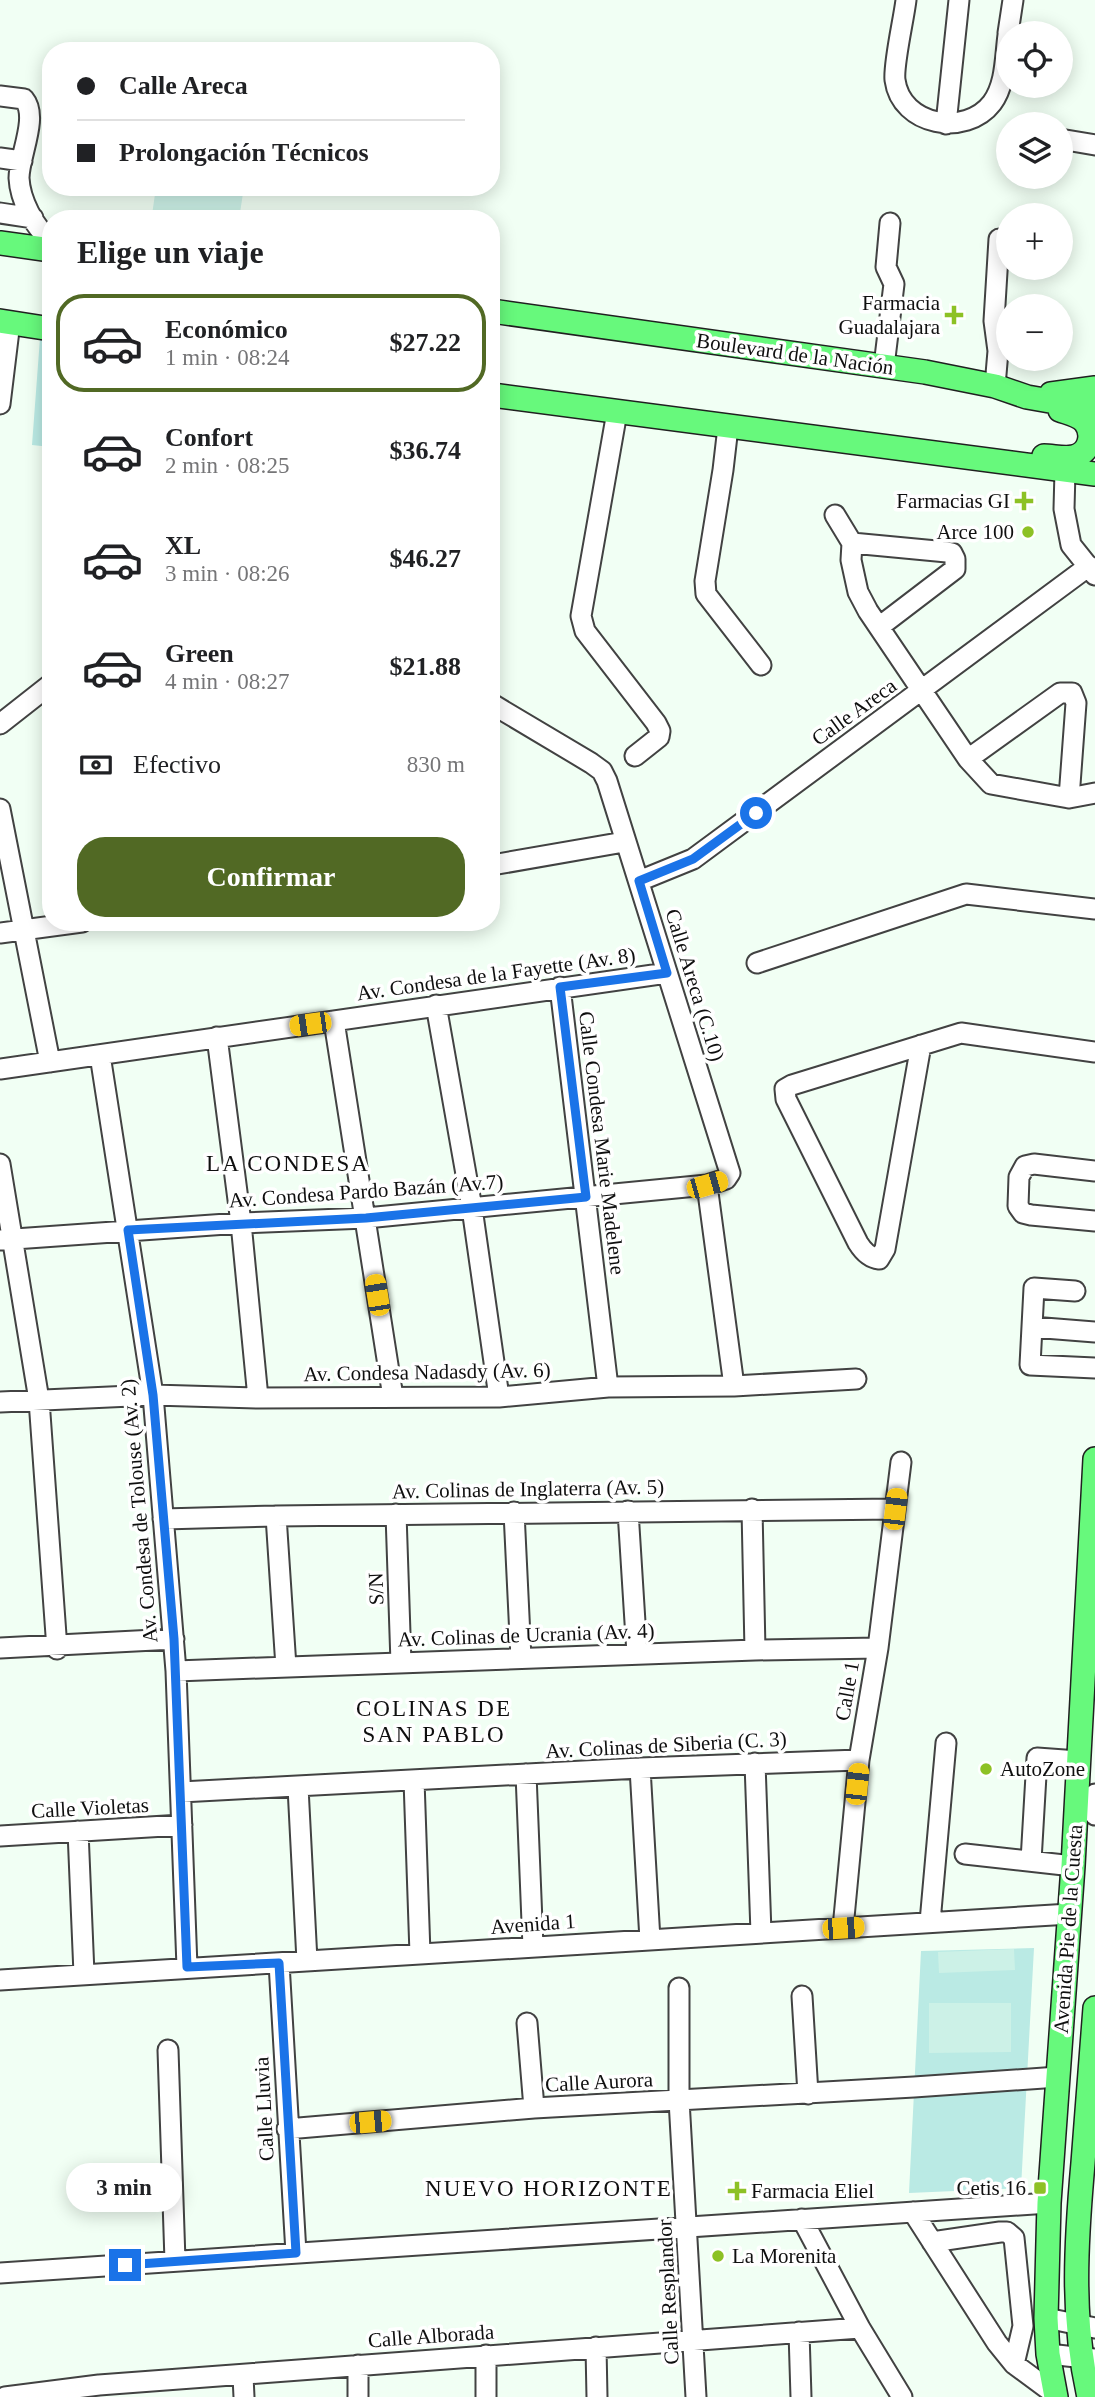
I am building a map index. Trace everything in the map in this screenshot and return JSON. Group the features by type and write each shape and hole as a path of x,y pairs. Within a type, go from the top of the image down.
{"main road":[{"path":"0,243 42,249"},
{"name":"Boulevard de la Nación","path":"500,313 925,372 995,386 1027,397 1095,409"},
{"path":"5,322 42,328"},
{"path":"1027,397 1095,387"},
{"path":"500,396 1095,474"},
{"path":"899,449 1069,458 1086,449 1090,436 1081,419 1027,397"},
{"name":"Avenida Pie de la Cuesta","path":"1056,2396 1048,2354 1046,2318 1049,2203 1073,1866 1095,1459"},
{"name":"Avenida Pie de la Cuesta","path":"1088,2397 1086,2327 1076,2240 1095,2008"},
{"path":"1076,2240 1088,2283 1095,2292"}],"street":[{"path":"906,0 894,79 912,110 933,122 946,124 970,120 990,106 996,94"},
{"path":"946,124 959,0"},
{"path":"1010,21 1013,0"},
{"path":"0,96 24,99 29,105 19,178 24,200 42,229"},
{"path":"1073,141 1095,145"},
{"path":"0,158 22,161"},
{"path":"0,213 33,218"},
{"path":"884,366 894,284 886,267 890,223"},
{"path":"995,386 998,351 994,321 996,280"},
{"path":"0,404 5,322"},
{"path":"617,412 581,616 585,631 660,731 659,737 635,756"},
{"path":"728,427 705,581 706,594 761,665"},
{"path":"1065,471 1064,509 1071,545 1092,570"},
{"path":"835,515 852,542 851,560 858,592 968,759 991,784 1069,797 1095,793"},
{"path":"852,542 947,552 952,553 955,559 955,569 879,626"},
{"name":"Calle Areca","path":"639,881 693,859 1092,570"},
{"path":"0,724 42,691"},
{"path":"968,759 1060,693 1072,693 1076,703 1069,797"},
{"name":"Calle Areca (C.10)","path":"500,709 601,771 607,781 730,1173"},
{"path":"0,809 50,1062"},
{"path":"500,864 624,842"},
{"path":"757,963 966,894 1095,909"},
{"path":"0,933 42,927"},
{"name":"Av. Condesa de la Fayette (Av. 8)","path":"0,1069 667,973"},
{"name":"Calle Condesa Marie Madelene","path":"560,987 608,1387"},
{"path":"436,1006 472,1208 499,1397"},
{"path":"334,1021 393,1397"},
{"path":"921,1045 885,1249 879,1259 874,1258 863,1251 858,1243 786,1099 785,1090 792,1084 961,1032 1095,1052"},
{"path":"217,1037 241,1223 258,1398"},
{"name":"Av. Condesa de Tolouse (Av. 2)","path":"100,1055 153,1395 176,1671 187,1967"},
{"path":"0,1164 7,1240 39,1400 57,1647"},
{"path":"1095,1171 1034,1164 1025,1166 1019,1177 1018,1206 1023,1213 1031,1215 1095,1221"},
{"name":"Av. Condesa Pardo Bazán (Av.7)","path":"7,1240 241,1223 366,1218 707,1185 726,1179 730,1173"},
{"path":"707,1185 734,1386"},
{"path":"1075,1291 1034,1288 1030,1365 1095,1368"},
{"path":"1032,1327 1095,1332"},
{"name":"Av. Condesa Nadasdy (Av. 6)","path":"0,1402 153,1395 258,1398 499,1397 608,1387 734,1386 856,1379"},
{"name":"Calle 1","path":"843,1928 859,1760 878,1648 901,1462"},
{"path":"752,1509 755,1650"},
{"name":"Av. Colinas de Inglaterra (Av. 5)","path":"163,1519 514,1512 895,1509"},
{"path":"628,1511 637,1654"},
{"path":"514,1512 521,1658"},
{"name":"S/N","path":"396,1514 401,1662"},
{"path":"276,1516 286,1667"},
{"path":"0,1648 174,1639"},
{"name":"Av. Colinas de Ucrania (Av. 4)","path":"176,1671 878,1648"},
{"path":"930,1923 946,1744"},
{"path":"1031,1861 1037,1758 1079,1761"},
{"name":"Av. Colinas de Siberia (C. 3)","path":"181,1792 640,1768 859,1760"},
{"path":"755,1763 761,1933"},
{"path":"640,1768 650,1940"},
{"path":"526,1774 533,1947"},
{"path":"414,1780 420,1954"},
{"path":"298,1787 307,1961"},
{"path":"1095,1794 1095,1815"},
{"name":"Calle Violetas","path":"0,1836 182,1825"},
{"path":"78,1831 84,1975"},
{"path":"965,1854 1073,1866"},
{"name":"Avenida 1","path":"0,1980 1069,1914"},
{"name":"Calle Lluvia","path":"279,1963 296,2253"},
{"name":"Calle Resplandor","path":"679,1988 679,2100 696,2397"},
{"path":"802,1996 808,2094"},
{"path":"527,2023 534,2108"},
{"path":"168,2050 175,2261"},
{"name":"Calle Aurora","path":"287,2129 534,2108 808,2094 1058,2077"},
{"path":"0,2273 1049,2203"},
{"path":"913,2212 997,2343 1014,2364 1056,2396"},
{"path":"802,2219 860,2328 902,2397"},
{"path":"932,2242 1000,2232 1007,2232 1014,2238 1023,2326 1014,2364"},
{"path":"1046,2318 1086,2327"},
{"name":"Calle Alborada","path":"5,2397 100,2391 358,2365 860,2328"},
{"path":"799,2332 801,2397"},
{"path":"596,2347 597,2397"},
{"path":"1048,2354 1088,2358"},
{"path":"486,2355 486,2397"},
{"path":"358,2365 358,2397"},
{"path":"243,2376 244,2397"}],"shaded area":[{"path":"155,196 243,196 240,210 153,210"},
{"path":"40,338 42,446 32,445"},
{"path":"1034,1948 1021,2188 909,2193 921,1951"},
{"path":"1014,1949 1015,1970 939,1973 938,1952"},
{"path":"929,2003 1011,2003 1011,2052 929,2053"}],"place":[{"name":"Farmacia Guadalajara","path":"954,315"},
{"name":"Farmacias GI","path":"1024,501"},
{"name":"Arce 100","path":"1028,532"},
{"name":"AutoZone","path":"986,1769"},
{"name":"Cetis 16","path":"1040,2188"},
{"name":"Farmacia Eliel","path":"737,2191"},
{"name":"La Morenita","path":"718,2256"}],"district":[{"name":"LA CONDESA","path":"288,1163"},
{"name":"COLINAS DE SAN PABLO","path":"434,1721"},
{"name":"NUEVO HORIZONTE","path":"549,2188"}],"route":[{"path":"125,2265 296,2253 279,1963 187,1967 174,1639 153,1395 128,1230 366,1218 586,1197 560,987 667,973 639,881 693,859 756,813"}]}
